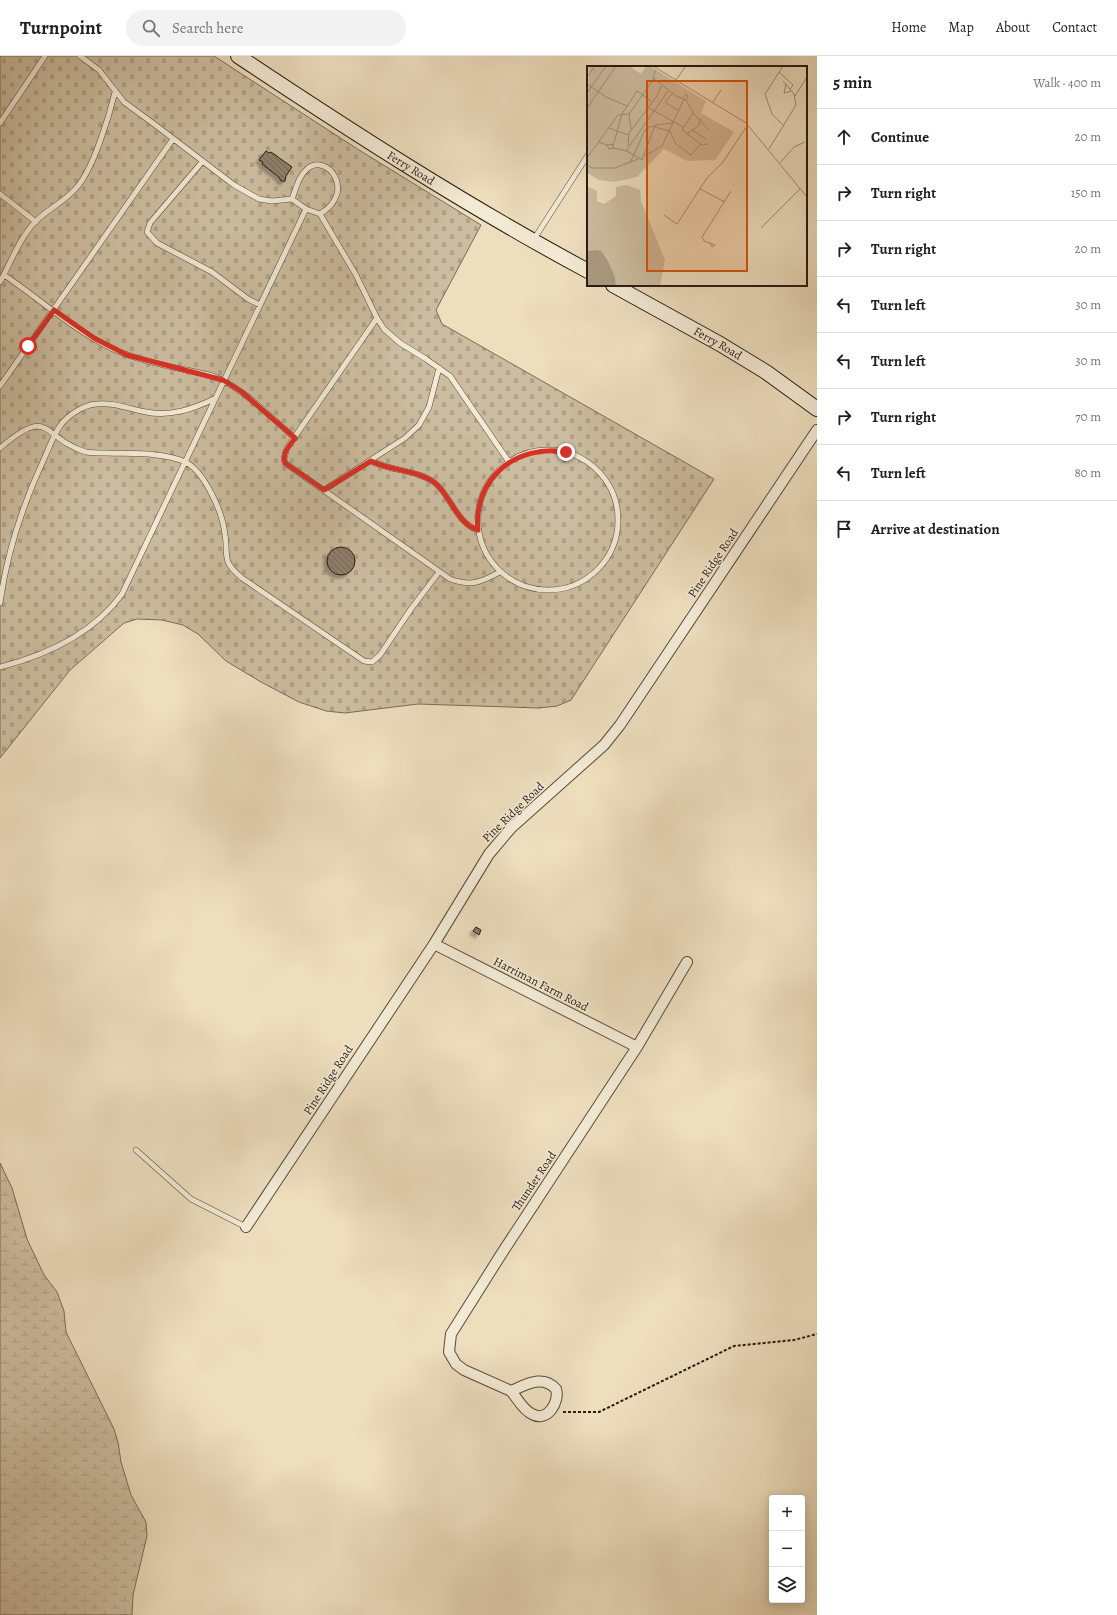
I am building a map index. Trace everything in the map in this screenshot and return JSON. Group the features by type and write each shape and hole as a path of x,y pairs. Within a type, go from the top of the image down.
{"main road":[{"name":"Ferry Road","path":"238,56 422,176 532,241 587,270"},
{"name":"Ferry Road","path":"615,286 720,344 766,372 817,409"}],"street":[{"name":"Pine Ridge Road","path":"246,1227 434,944 489,854 511,828 604,745 620,725 817,430"},
{"name":"Harriman Farm Road","path":"434,944 637,1047"},
{"name":"Thunder Road","path":"548,1412 539,1416 530,1414 511,1390 464,1370 456,1364 449,1352 451,1334 502,1253 637,1047 687,962"},
{"path":"511,1390 542,1381 552,1385 558,1394 557,1400 548,1412"}],"lane":[{"path":"0,123 45,56"},
{"path":"80,56 99,70 124,102 234,186 259,199 272,201 292,200 306,209 320,214 356,275 384,329 400,343 439,368 457,384 509,462"},
{"path":"0,282 26,235 36,222 61,203 78,186 84,177 110,113 115,92"},
{"path":"0,386 173,139"},
{"path":"532,241 587,157"},
{"path":"202,162 150,223 147,232 157,243 212,272 248,299 260,305"},
{"path":"292,200 298,181 308,167 316,165 322,166 331,171 337,178 339,185 333,202 320,214"},
{"path":"0,194 36,222"},
{"path":"0,667 65,644 110,610 126,588 184,461 306,209"},
{"path":"4,275 94,338 127,355 223,380 242,392 295,438"},
{"path":"377,318 295,438 285,454 285,463 450,579 468,584 482,581 500,572"},
{"path":"324,490 405,438 424,419 429,407 439,368"},
{"path":"0,603 3,581 27,495 55,434 65,421 80,410 94,404 113,404 147,413 160,413 190,409 214,399"},
{"path":"0,448 15,435 33,426 47,428 76,448 90,452 162,457 184,461 202,479 218,506 225,534 227,556 231,568 248,582 364,661 372,662 380,655 411,608 439,572"},
{"path":"544,450 566,452 587,462 604,477 612,492 617,508 618,530 611,552 605,562 589,578 569,588 546,591 535,590 514,582 500,572 489,559 478,530 478,516 483,494 494,475 509,462 522,455 544,450"},
{"path":"371,461 391,469 419,475 434,482 467,525 478,530"},
{"path":"136,1150 191,1199 246,1227"}],"path":[{"path":"548,1412 598,1412 734,1346 794,1340 817,1334"}],"green space":[{"path":"0,56 214,56 359,150 481,225 436,310 442,324 714,479 571,700 557,706 539,708 418,704 345,713 326,711 299,702 226,661 198,634 183,625 162,620 137,619 124,623 70,670 0,758"},
{"path":"0,1163 12,1188 27,1239 44,1275 57,1292 64,1311 66,1332 114,1429 118,1442 121,1462 131,1495 146,1522 147,1536 133,1595 132,1615 0,1615"}],"building":[{"path":"266,151 269,153 271,152 292,167 286,176 285,181 281,181 279,177 259,160"},
{"path":"341,547 351,551 355,561 351,571 341,575 331,571 327,561 331,551"},
{"path":"476,927 481,930 479,935 473,931"}],"route":[{"path":"28,346 54,310 71,324 111,348 127,355 213,376 231,384 295,438 287,448 284,458 285,463 324,490 371,461 391,469 419,475 434,482 467,525 478,530 479,505 483,494 494,475 502,467 522,455 533,452 544,450 566,452"}]}
